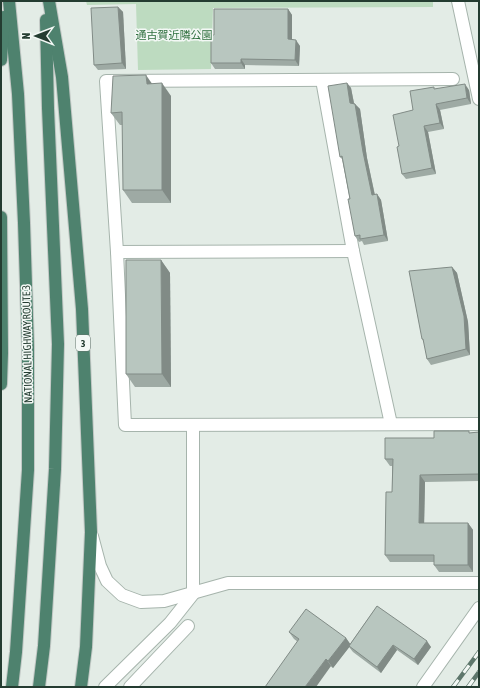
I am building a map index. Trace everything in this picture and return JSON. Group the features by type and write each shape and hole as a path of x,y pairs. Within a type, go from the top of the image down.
{"highway":[{"path":"1,60 7,1"},
{"name":"NATIONAL HIGHWAY ROUTE 3","path":"7,1 18,94 24,215 28,347 28,470 16,652 12,687"},
{"path":"39,687 44,646 55,469 58,344 48,108 46,1"},
{"name":"3","path":"49,1 62,77 82,309 91,532 86,647 81,687"},
{"path":"1,217 1,384"}],"street":[{"path":"458,1 479,99"},
{"path":"453,79 106,81 117,252 125,425 479,424"},
{"path":"322,80 353,251 391,424"},
{"path":"117,252 353,251"},
{"path":"105,687 170,623 192,594 192,425"},
{"path":"91,532 100,566 107,581 122,595 141,602 164,602 228,583 479,583"},
{"path":"423,687 479,608"},
{"path":"130,687 188,626"}],"green space":[{"name":"通古賀近隣公園","path":"86,1 433,1 433,7 213,8 211,69 138,70 136,4 87,5"}],"building":[{"path":"118,7 122,63 94,65 91,8"},
{"path":"214,9 288,9 288,39 296,40 295,60 241,59 241,63 211,63 211,35 214,35"},
{"path":"146,75 147,84 162,83 162,190 123,190 122,112 111,113 113,76"},
{"path":"347,83 350,103 355,104 372,195 377,194 384,235 360,239 360,235 355,236 348,199 350,199 342,156 340,157 328,86"},
{"path":"465,84 467,98 436,104 440,123 424,126 432,168 402,174 397,147 399,146 393,115 413,110 410,91"},
{"path":"126,260 161,260 162,374 126,374"},
{"path":"452,267 464,316 466,349 427,359 409,271"},
{"path":"434,431 469,431 469,433 479,432 479,474 420,475 419,523 468,523 468,565 434,565 434,555 385,555 386,492 392,492 393,459 385,459 385,438 434,438"},
{"path":"377,606 427,641 414,659 393,645 377,667 349,646"},
{"path":"306,609 346,638 328,661 326,659 305,687 265,687 299,639 289,632"}],"railway":[{"path":"453,687 479,652"},
{"path":"468,687 479,672"}]}
